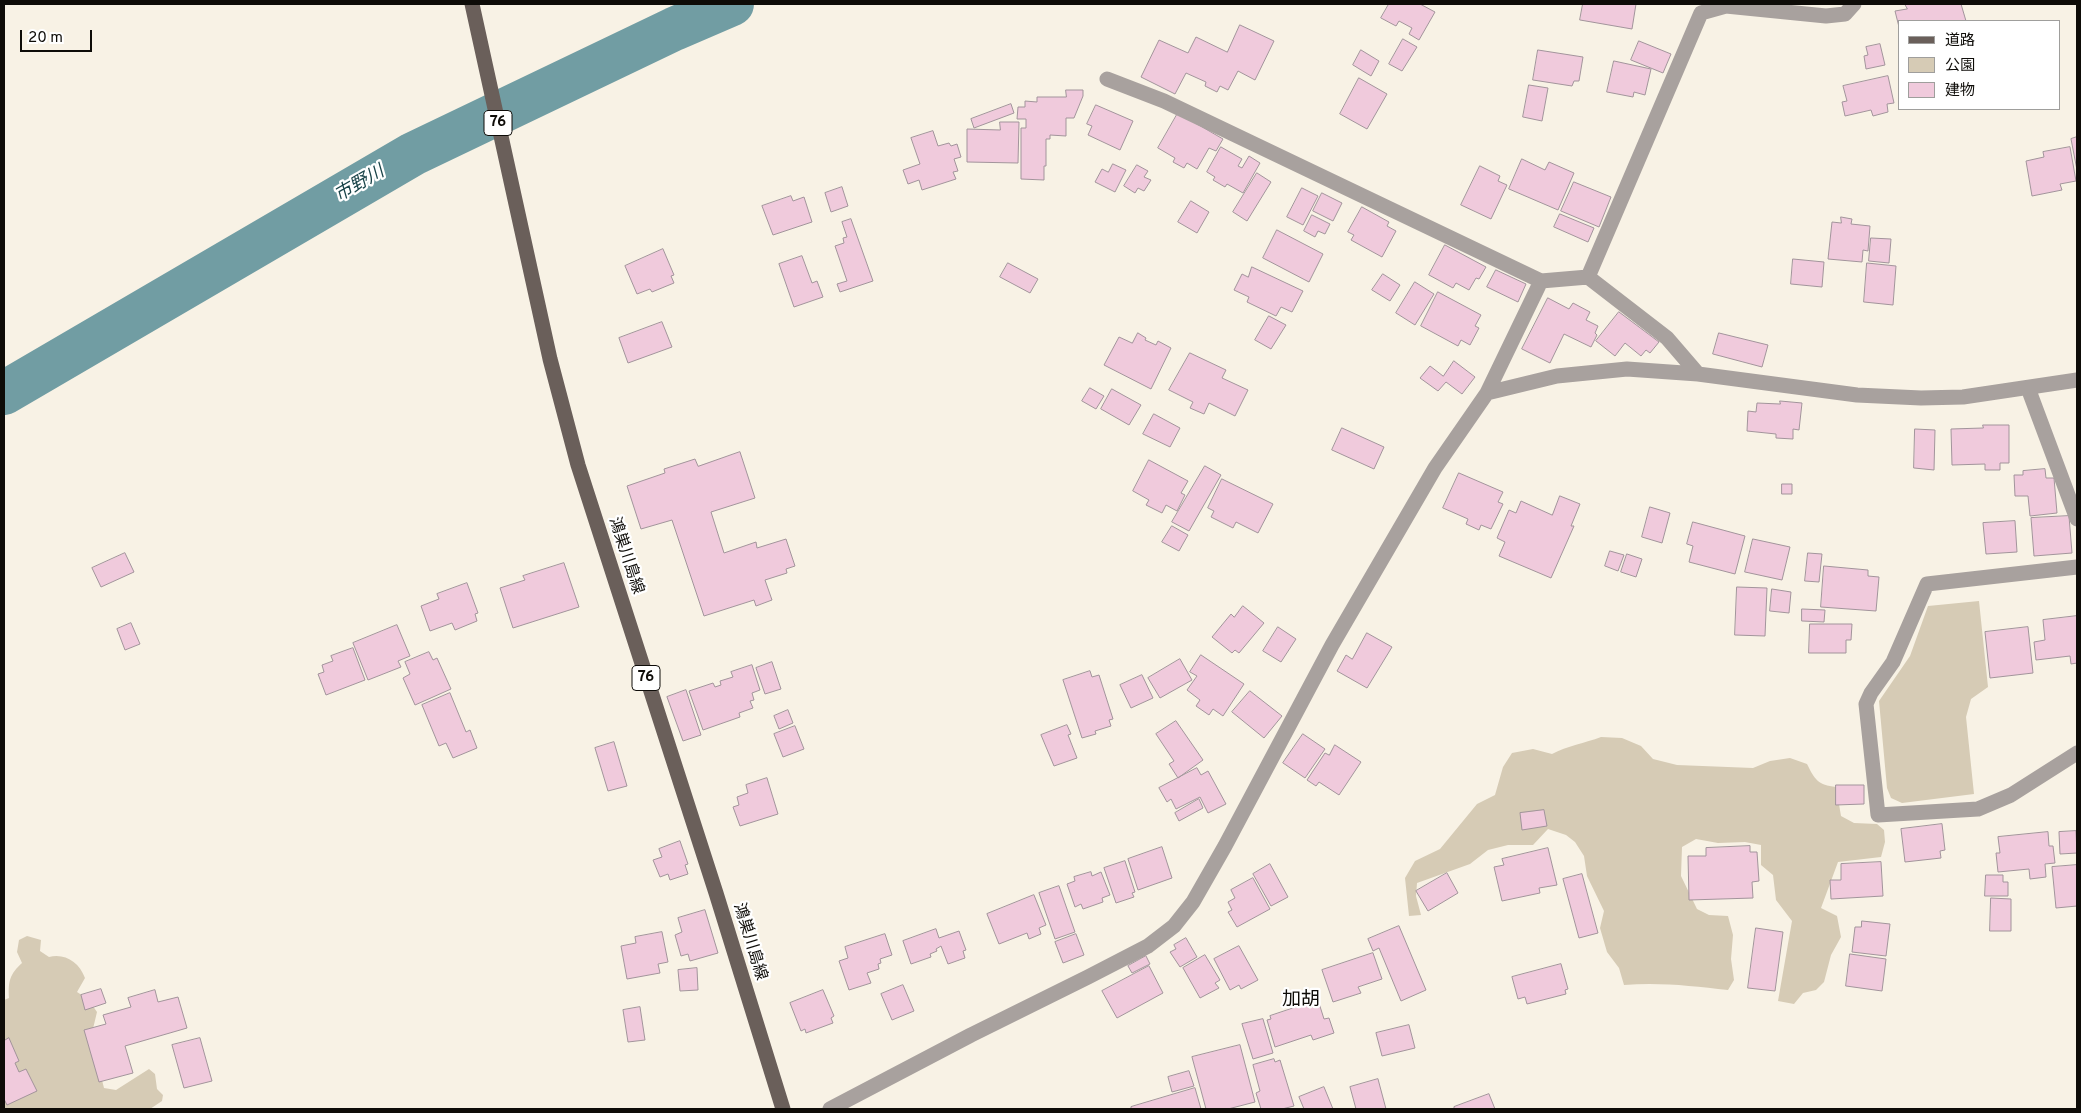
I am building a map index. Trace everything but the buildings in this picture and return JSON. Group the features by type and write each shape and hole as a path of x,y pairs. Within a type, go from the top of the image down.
{"main road":[{"name":"鴻巣川島線","path":"472,4 550,359 581,476 716,893 783,1109"}],"street":[{"path":"1588,277 1701,13 1726,6 1826,16 1845,14 1854,4"},
{"path":"1108,79 1164,101 1541,281 1588,277 1668,338 1698,374"},
{"path":"830,1109 971,1035 1148,946 1174,926 1193,902 1226,846 1332,645 1435,468 1487,393 1541,281"},
{"path":"1487,393 1557,376 1627,369 1698,374 1866,395 1963,397 2077,380"},
{"path":"2028,388 2077,519"},
{"path":"2077,567 1927,584 1894,662 1871,693 1866,704 1878,815 1978,810 2011,796 2077,753"}],"green space":[{"path":"1979,601 1988,687 1971,699 1966,717 1974,794 1902,803 1891,798 1887,788 1879,701 1910,656 1928,606"},
{"path":"1601,737 1622,738 1641,746 1653,759 1677,765 1753,768 1770,761 1790,758 1807,764 1815,778 1821,783 1836,787 1841,816 1854,823 1877,824 1884,830 1885,842 1881,857 1838,862 1821,908 1837,916 1841,937 1831,955 1824,982 1816,990 1803,993 1794,1004 1778,1001 1792,921 1776,900 1773,875 1761,865 1761,845 1745,842 1718,843 1696,839 1682,847 1681,876 1697,909 1709,915 1728,916 1733,935 1731,959 1734,980 1728,990 1663,984 1624,985 1619,968 1607,952 1600,928 1604,911 1587,876 1584,856 1575,842 1566,835 1548,829 1533,845 1508,845 1488,850 1470,864 1417,883 1416,896 1421,915 1409,916 1405,878 1415,861 1440,849 1477,804 1495,795 1503,767 1512,753 1533,749 1552,754"},
{"path":"27,936 41,940 40,951 49,957 61,956 71,960 82,972 85,978 77,992 88,999 97,1012 91,1037 104,1088 116,1090 149,1069 155,1074 157,1089 163,1095 162,1101 150,1109 4,1109 4,1000 9,998 12,974 22,963 17,952 19,940"}],"waterway":[{"name":"市野川","path":"4,393 413,154 674,29 732,4"}],"district":[{"name":"加胡","path":"1301,1001"}]}
